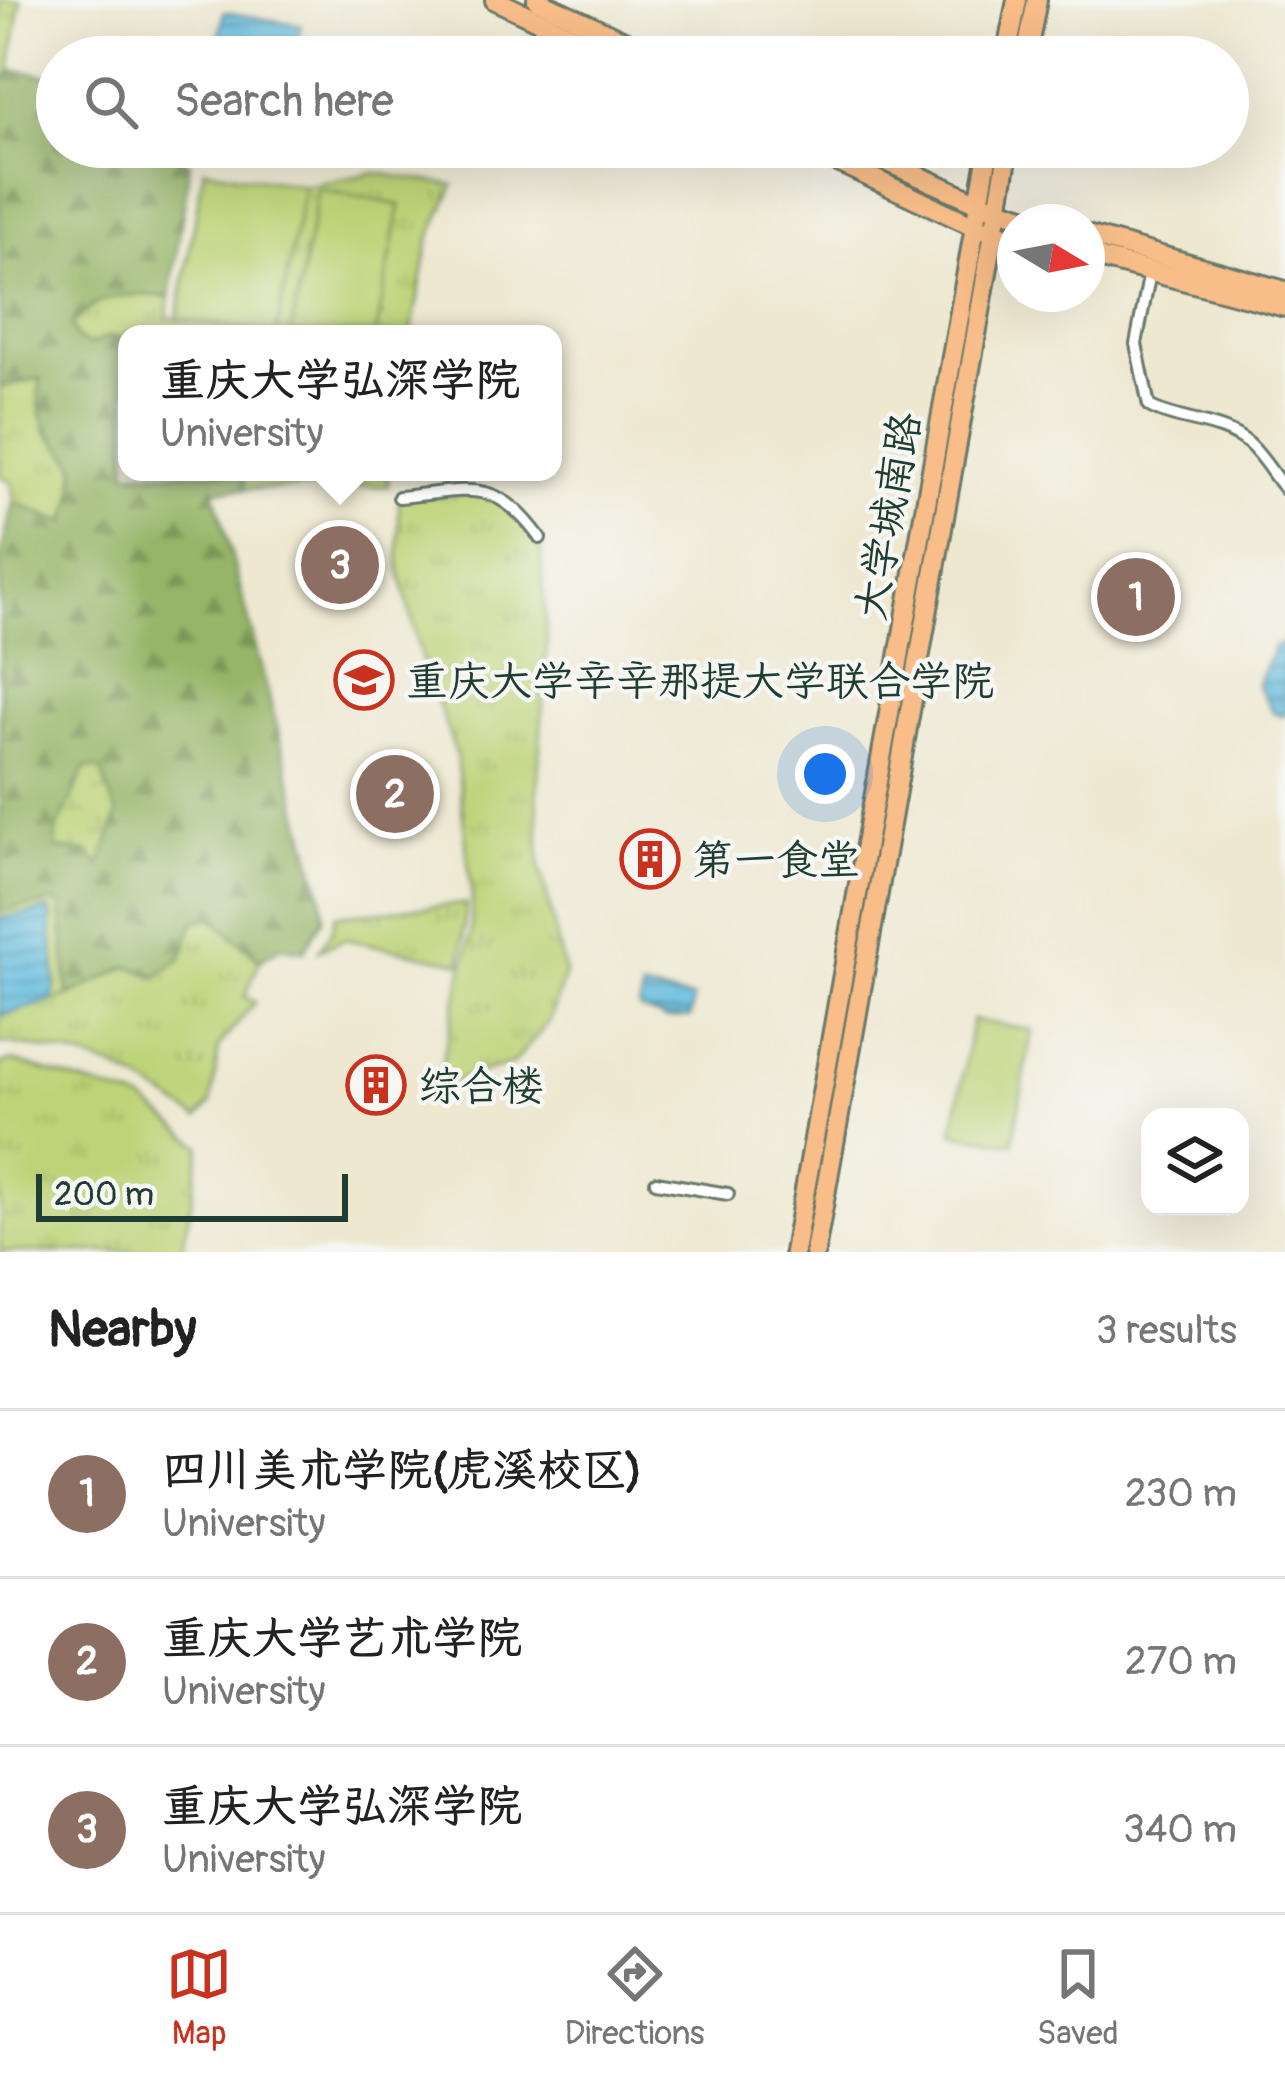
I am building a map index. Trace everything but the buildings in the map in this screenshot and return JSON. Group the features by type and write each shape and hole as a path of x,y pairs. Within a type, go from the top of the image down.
{"main road":[{"path":"495,0 528,4 606,36"},
{"path":"1010,36 1017,0"},
{"path":"1030,36 1037,0"},
{"path":"528,4 581,36"},
{"path":"851,168 997,235"},
{"path":"901,168 997,210"},
{"name":"大学城南路","path":"815,1252 994,234 988,207 989,168"},
{"name":"大学城南路","path":"794,1252 974,226 988,207 1002,168"},
{"path":"1105,240 1285,291"},
{"path":"1105,259 1285,308"}],"street":[{"path":"1150,269 1136,344 1149,406 1168,416 1218,427 1248,443 1285,489"},
{"path":"399,496 494,491 519,509 540,538"},
{"path":"656,1182 728,1194"}],"green space":[{"path":"0,0 21,0 9,76 0,83"},
{"path":"14,70 36,74 36,168 189,168 170,297 116,297 93,306 71,325 78,340 90,345 118,338 118,481 244,481 244,489 214,490 322,897 324,917 304,951 281,947 260,960 211,917 193,922 181,959 156,977 129,966 68,996 61,905 0,911 0,557 14,502 65,523 74,497 76,464 42,415 41,378 0,387 0,83","holes":["101,771 117,815 99,865 88,852 57,849 77,782"]},
{"path":"204,169 304,186 374,173 454,185 429,240 413,325 118,325 118,338 107,337 90,346 77,340 71,324 104,301 141,295 170,297 167,317 177,319"},
{"path":"204,169 304,186 278,325 217,325 178,319"},
{"path":"318,189 400,205 378,325 293,325"},
{"path":"41,378 45,430 76,463 74,498 65,524 14,502 12,483 0,476 0,387"},
{"path":"244,481 388,481 388,486 244,489"},
{"path":"494,492 540,538 547,644 537,790 540,865 565,974 549,1022 512,1064 437,1085 471,934 472,897 456,754 420,654 399,567 399,497"},
{"path":"86,767 101,770 117,815 100,866 88,852 56,849 56,832"},
{"path":"466,904 461,963 345,939 319,950 336,915"},
{"path":"61,905 68,996 51,1001 56,985 0,918 0,911"},
{"path":"212,917 260,960 245,997 255,1002 219,1046 211,1103 198,1119 105,1065 0,1043 0,1016 68,996 129,966 181,959 193,922"},
{"path":"972,1020 1032,1030 1013,1143 953,1133"},
{"path":"13,1061 143,1101 201,1146 182,1252 0,1252 0,1064"}],"water":[{"path":"224,12 301,25 299,36 220,36"},
{"path":"1285,643 1285,716 1274,713 1257,685 1274,647"},
{"path":"50,910 56,985 51,1001 0,1016 0,918"},
{"path":"642,990 693,999 690,1017 666,1019 639,1009"}],"place":[{"name":"重庆大学弘深学院","path":"340,565"},
{"name":"四川美术学院(虎溪校区)","path":"1136,597"},
{"name":"重庆大学辛辛那提大学联合学院","path":"364,680"},
{"name":"重庆大学艺术学院","path":"395,794"},
{"name":"第一食堂","path":"650,859"},
{"name":"综合楼","path":"376,1085"}]}
